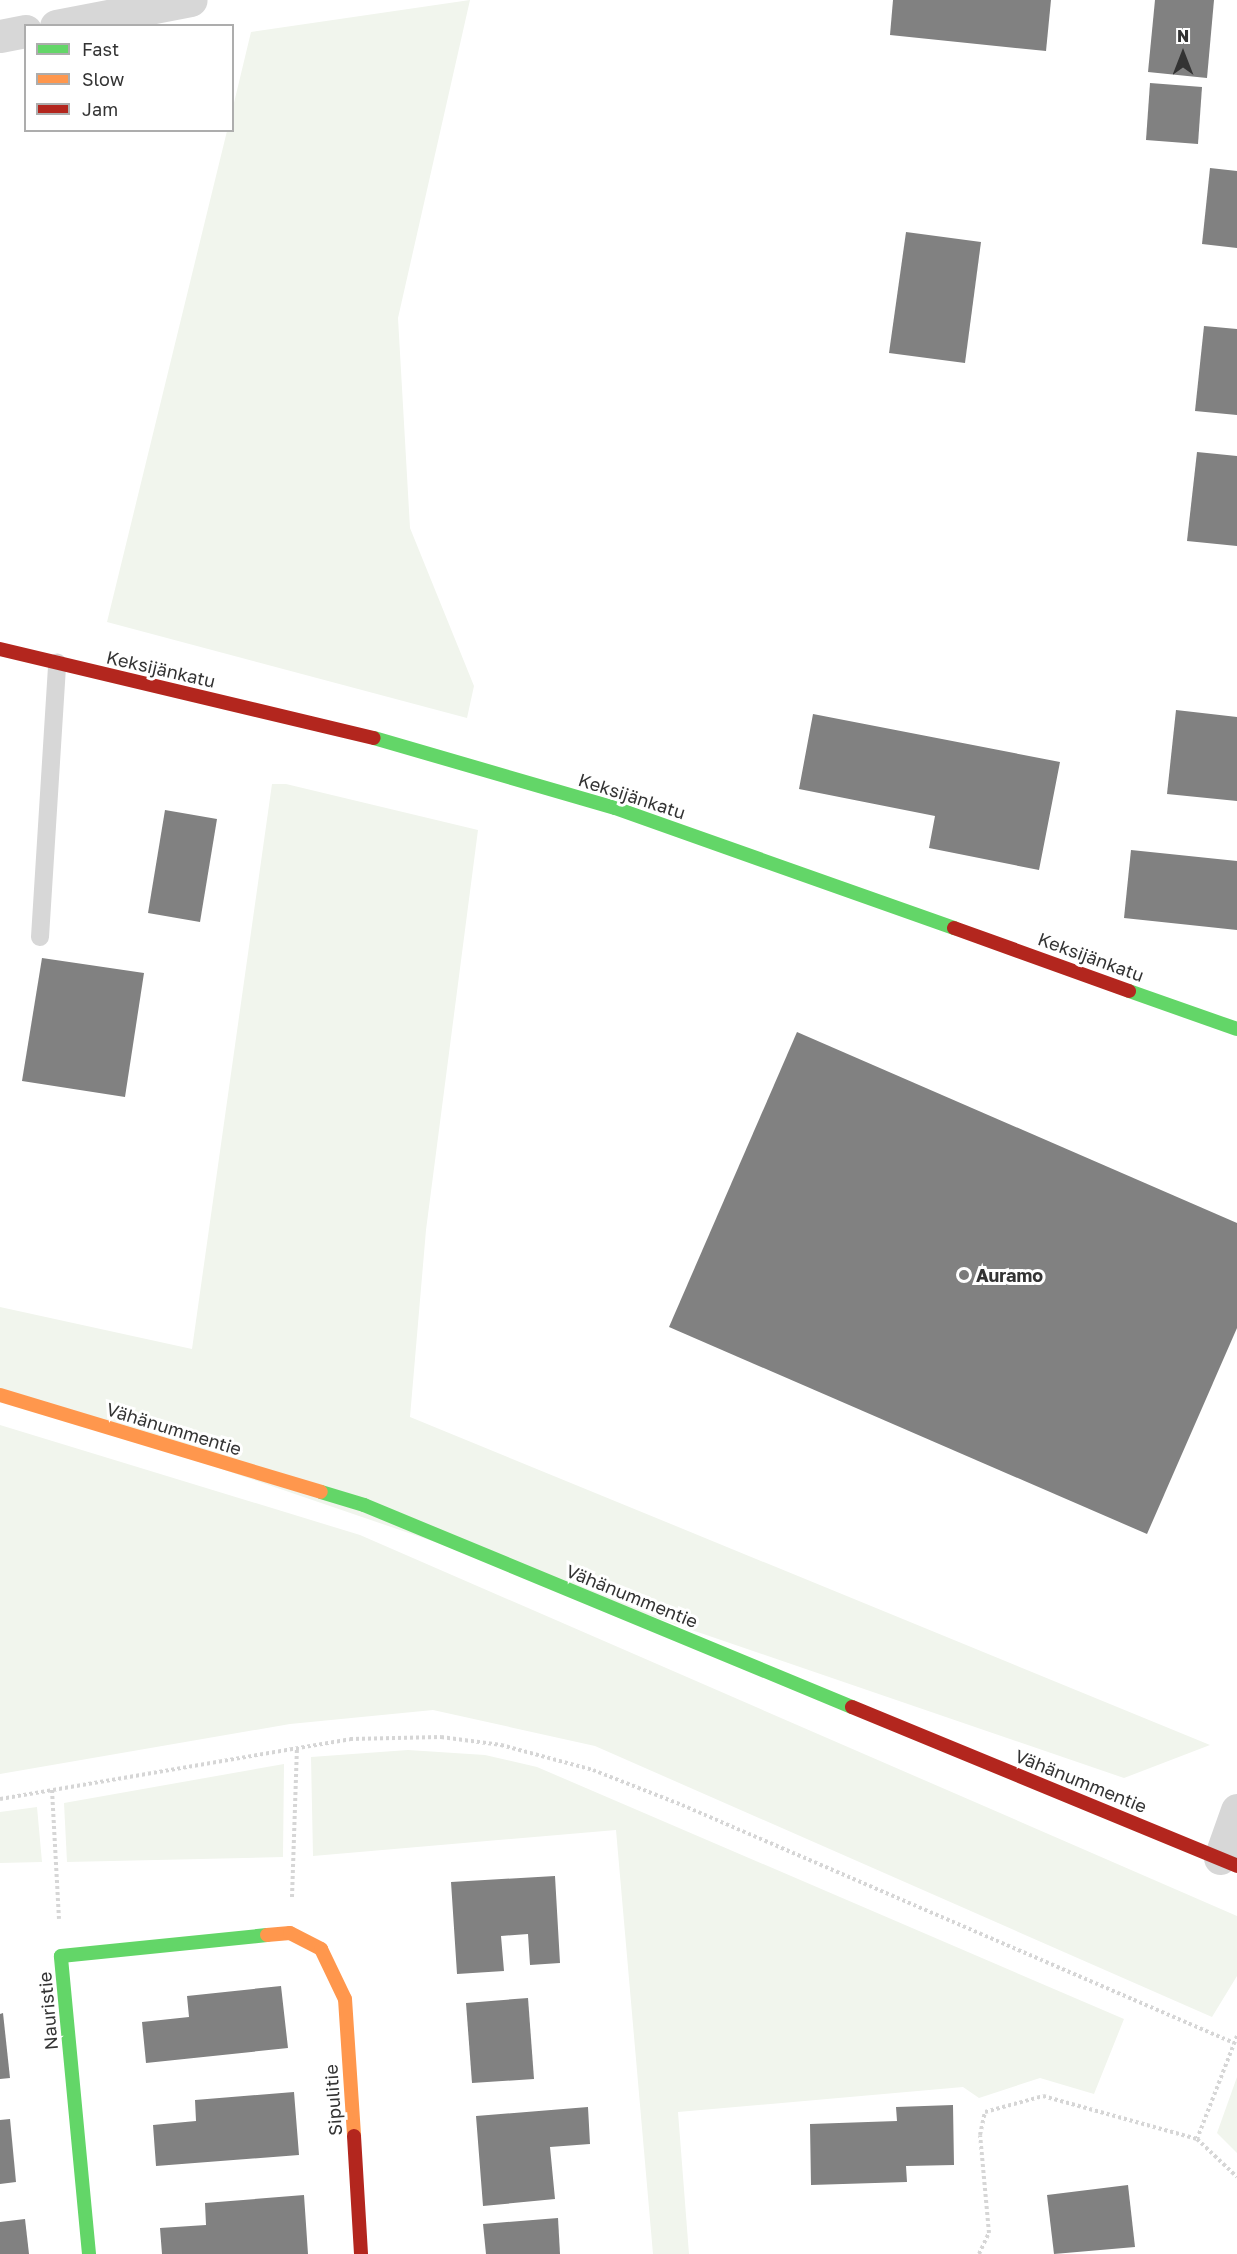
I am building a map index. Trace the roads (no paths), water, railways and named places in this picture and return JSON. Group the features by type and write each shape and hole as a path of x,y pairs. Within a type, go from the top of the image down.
{"street":[{"path":"66,24 191,0"},
{"path":"0,36 24,31"},
{"name":"Keksijänkatu","path":"0,649 413,747 615,808 1237,1029"},
{"name":"Vähänummentie","path":"0,1395 364,1505 1228,1862"},
{"path":"1228,1862 1237,1810"},
{"name":"Sipulitie","path":"290,1933 321,1949 345,1999 361,2254"},
{"name":"Nauristie","path":"89,2254 61,1956 290,1933"}],"lane":[{"path":"40,937 57,663"}],"place":[{"name":"Auramo","path":"964,1275"}]}
